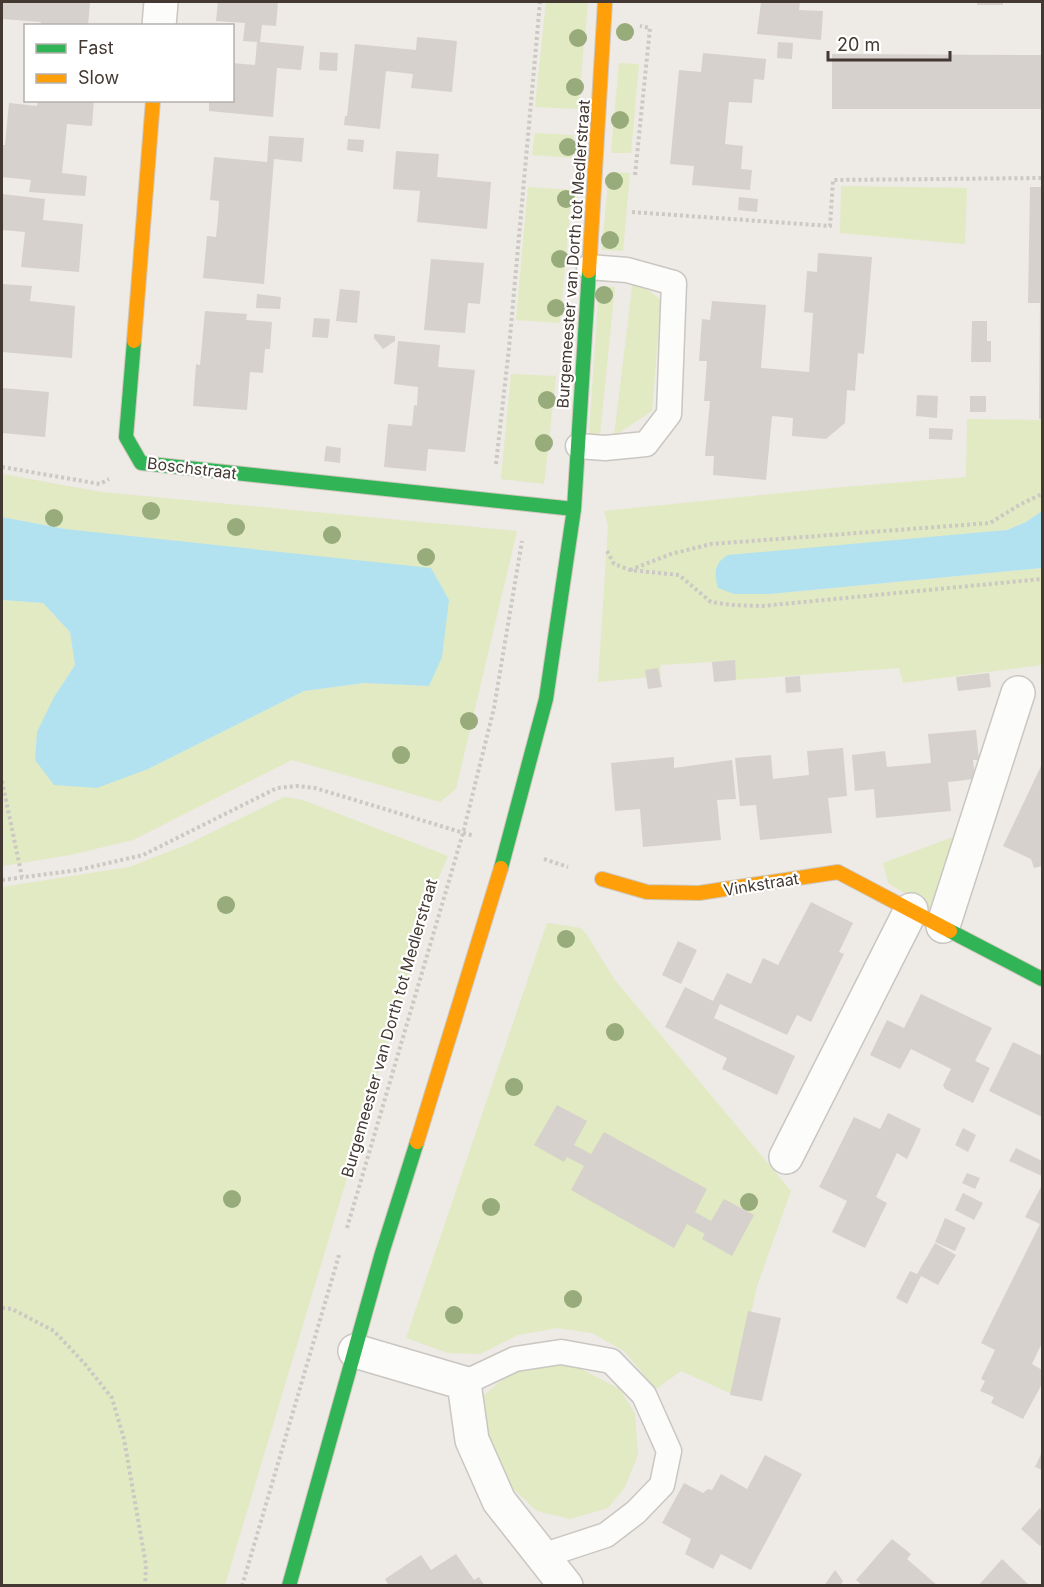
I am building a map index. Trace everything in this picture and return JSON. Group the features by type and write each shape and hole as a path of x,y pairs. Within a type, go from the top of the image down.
{"street":[{"path":"159,24 161,2"},
{"name":"Burgemeester van Dorth tot Medlerstraat","path":"288,1586 382,1253 511,836 546,699 574,509 605,2"},
{"name":"Boschstraat","path":"153,102 126,437 141,464 574,509"},
{"path":"943,926 1018,693"},
{"name":"Vinkstraat","path":"602,879 647,892 699,893 838,872 1042,979"},
{"path":"786,1157 911,910"},
{"path":"355,1351 464,1383 472,1440 499,1501 566,1586"}],"lane":[{"path":"578,446 605,448 646,444 669,414 674,283 627,270 589,267"},
{"path":"464,1383 515,1359 561,1353 611,1361 644,1395 669,1451 662,1485 636,1512 606,1535 543,1556"}],"path":[{"path":"492,500 512,324 540,2"},
{"path":"632,212 830,226 833,180 1042,178"},
{"path":"2,467 100,484 141,464"},
{"path":"630,570 671,554 711,544 990,523 1042,494"},
{"name":"Burgemeester van Dorth tot Medlerstraat","path":"346,1232 463,833 494,708 524,533"},
{"path":"605,545 614,564 630,570 679,575 711,602 732,605 762,606 1042,579"},
{"path":"2,781 22,878"},
{"path":"2,880 78,870 143,855 277,788 297,786 315,788 463,833"},
{"path":"242,1586 339,1255"},
{"path":"2,1308 12,1309 54,1331 85,1364 112,1398 123,1439 146,1565 145,1586"}],"green space":[{"path":"546,2 588,2 578,109 535,107"},
{"path":"619,63 639,64 631,153 611,153"},
{"path":"535,133 574,135 572,158 532,155"},
{"path":"609,172 630,173 623,251 602,250"},
{"path":"841,186 967,188 965,244 840,233"},
{"path":"528,187 572,190 560,323 516,320"},
{"path":"633,279 661,300 652,411 614,436"},
{"path":"599,286 615,287 600,435 589,434"},
{"path":"511,374 556,376 544,484 501,479"},
{"path":"967,419 1042,420 1042,511 1026,522 1007,530 734,594 770,594 1042,568 1042,665 903,683 899,668 732,680 728,661 660,665 661,676 598,682 608,526 604,511 966,477"},
{"path":"2,474 101,492 517,531 456,789 440,802 292,760 133,840 70,855 2,866 2,600 43,603 70,632 75,665 54,697 148,769 304,691 364,683 429,686 65,529 2,517"},
{"path":"284,797 303,800 448,856 433,891 225,1585 2,1585 2,887 129,867 186,845"},
{"path":"953,837 958,858 932,910 888,883 883,863"},
{"path":"547,923 581,928 614,979 791,1191 757,1286 734,1395 681,1371 656,1389 624,1351 592,1333 557,1328 518,1335 480,1354 448,1353 406,1338"},
{"path":"537,1361 581,1369 620,1389 635,1414 638,1455 625,1487 608,1508 570,1519 537,1511 511,1487 490,1442 483,1396 509,1374"}],"water":[{"path":"1042,511 1042,568 770,594 734,594 718,588 716,573 718,565 728,555 1007,530 1026,522"},
{"path":"2,517 65,529 431,568 449,600 442,657 429,686 364,683 304,691 148,769 97,788 54,785 35,760 37,732 54,697 75,665 70,632 43,603 2,600"}],"building":[{"path":"2,2 90,2 88,24 40,24 41,22 2,19"},
{"path":"218,2 278,2 276,26 262,25 260,42 304,46 301,70 277,68 273,117 209,111 209,102 234,102 234,63 255,65 257,42 243,41 245,23 216,21"},
{"path":"761,2 800,2 799,10 823,11 821,40 757,34"},
{"path":"977,2 1003,2 1003,5 977,5"},
{"path":"417,37 457,41 452,92 411,88 413,74 386,71 380,129 344,125 355,44 416,50"},
{"path":"778,42 793,43 792,59 777,58"},
{"path":"320,52 338,53 337,71 319,70"},
{"path":"703,53 766,59 764,80 754,79 752,103 729,102 725,144 743,146 741,169 752,170 750,190 692,185 694,166 670,164 679,70 701,72"},
{"path":"832,54 1042,55 1042,109 832,109"},
{"path":"38,102 94,102 92,126 67,124 62,173 87,176 85,196 29,192 31,180 2,177 2,145 5,145 9,103 37,106"},
{"path":"269,136 304,138 302,162 274,159 264,284 203,278 207,236 216,237 218,218 219,201 210,200 214,157 267,162"},
{"path":"348,139 364,140 363,152 347,150"},
{"path":"396,151 439,154 437,177 491,182 487,229 417,222 420,191 393,189"},
{"path":"1030,187 1042,187 1042,419 1039,419 1040,303 1028,303"},
{"path":"2,194 45,199 43,220 83,224 79,272 21,267 25,232 2,230"},
{"path":"739,197 758,199 757,212 738,210"},
{"path":"818,253 872,257 864,354 858,353 855,391 847,390 845,423 826,439 792,436 793,418 772,416 766,480 713,475 714,456 705,456 710,401 704,401 707,361 699,361 702,319 710,320 712,301 766,305 761,368 809,372 813,313 804,312 807,271 817,272"},
{"path":"431,259 484,263 480,304 468,303 465,333 424,330"},
{"path":"2,284 32,286 30,301 75,306 72,358 2,352"},
{"path":"340,289 360,291 357,323 336,321"},
{"path":"257,294 281,297 280,309 256,308"},
{"path":"205,311 247,314 246,320 272,322 270,349 265,349 263,373 250,372 247,410 193,406 196,364 200,365"},
{"path":"314,318 330,319 328,338 312,337"},
{"path":"972,321 987,321 987,341 991,341 991,362 971,362"},
{"path":"374,334 395,336 395,341 383,349 374,338"},
{"path":"398,341 440,345 438,367 475,370 465,452 428,449 426,471 384,467 388,424 412,426 414,405 417,406 418,387 394,384"},
{"path":"2,388 49,392 45,437 2,433"},
{"path":"917,395 938,396 937,418 916,416"},
{"path":"970,396 986,396 986,412 970,412"},
{"path":"929,428 953,429 952,440 929,439"},
{"path":"326,446 341,448 340,463 324,461"},
{"path":"735,660 736,680 714,682 712,662"},
{"path":"658,668 662,687 648,689 645,670"},
{"path":"989,673 991,687 958,691 956,677"},
{"path":"800,676 801,692 786,693 785,677"},
{"path":"976,730 979,760 973,760 975,779 948,782 951,811 876,818 874,789 855,791 852,755 885,751 887,767 931,763 928,734"},
{"path":"843,748 847,796 828,798 832,833 760,840 756,805 740,806 735,758 771,755 773,779 809,775 807,751"},
{"path":"674,757 674,768 732,760 736,799 717,800 721,840 643,847 640,809 615,811 611,763"},
{"path":"1042,764 1042,866 1034,868 1031,859 1003,846"},
{"path":"811,902 853,923 839,952 844,954 811,1022 797,1015 787,1035 720,1004 714,1018 795,1056 777,1095 722,1069 727,1058 665,1027 685,987 713,1001 727,973 751,984 763,958 778,965"},
{"path":"678,941 697,950 681,984 662,975"},
{"path":"921,994 992,1028 975,1061 990,1068 973,1103 945,1089 943,1085 951,1069 911,1049 900,1069 870,1055 887,1020 904,1028"},
{"path":"1013,1042 1042,1056 1042,1117 989,1091"},
{"path":"557,1105 587,1121 574,1145 591,1154 604,1132 707,1189 695,1212 711,1221 724,1199 754,1215 732,1256 702,1239 705,1234 687,1224 674,1248 571,1190 584,1166 567,1157 564,1162 534,1145"},
{"path":"888,1113 921,1129 907,1159 897,1153 876,1197 887,1203 865,1248 832,1232 847,1201 819,1187 854,1117 880,1129"},
{"path":"963,1128 976,1135 968,1152 955,1145"},
{"path":"1016,1148 1042,1161 1042,1176 1009,1161"},
{"path":"967,1173 980,1178 975,1189 962,1183"},
{"path":"1041,1187 1042,1343 1032,1364 1042,1370 1042,1384 1023,1419 991,1403 994,1397 980,1391 985,1381 981,1379 995,1350 981,1343 1040,1224 1025,1217"},
{"path":"963,1193 983,1203 974,1220 955,1210"},
{"path":"945,1218 966,1228 955,1251 935,1242"},
{"path":"935,1243 956,1255 938,1285 921,1276 907,1304 896,1298 910,1271 917,1274"},
{"path":"748,1311 781,1318 762,1401 730,1395"},
{"path":"1042,1452 1042,1470 1035,1467"},
{"path":"765,1455 802,1474 751,1570 721,1554 713,1569 685,1554 691,1539 662,1523 684,1483 703,1493 708,1489 712,1490 721,1474 747,1489"},
{"path":"1040,1508 1042,1511 1042,1544 1040,1546 1021,1529"},
{"path":"892,1539 911,1554 907,1559 938,1586 863,1586 856,1580"},
{"path":"456,1554 474,1580 479,1577 485,1586 389,1586 385,1579 421,1555 431,1570"},
{"path":"1002,1559 1030,1586 978,1586"},
{"path":"835,1570 843,1581 840,1586 824,1586"}],"traffic: fast":[{"path":"501,868 546,699 574,509 589,271"},
{"path":"134,341 126,437 141,463 574,509"},
{"path":"950,931 1042,979"},
{"path":"289,1586 382,1253 417,1142"}],"traffic: slow":[{"path":"589,271 605,2"},
{"path":"134,341 153,102"},
{"path":"417,1142 501,868"},
{"path":"602,879 647,892 699,893 838,872 950,931"}]}
